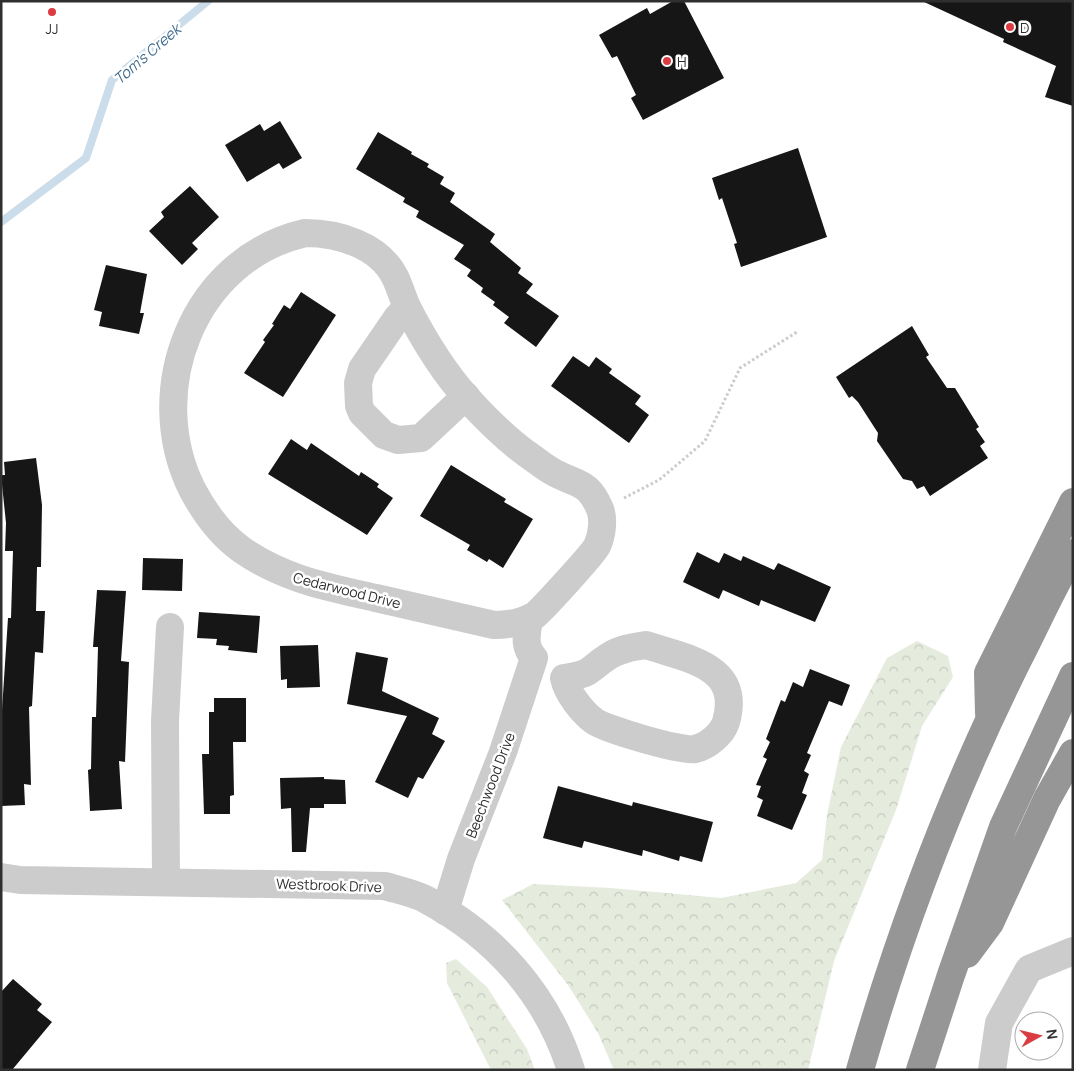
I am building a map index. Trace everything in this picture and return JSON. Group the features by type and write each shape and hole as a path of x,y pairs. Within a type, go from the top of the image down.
{"highway":[{"path":"989,718 988,673 1073,502"},
{"path":"860,1070 876,1015 927,865 989,718 1073,553"},
{"path":"920,1070 1003,827 1073,676"},
{"path":"951,975 990,923 1047,799 1073,753"}],"street":[{"name":"Cedarwood Drive","path":"466,396 438,360 407,307 395,276 385,264 369,250 351,240 326,233 304,233 269,244 238,265 216,288 201,310 184,344 175,374 172,406 174,437 184,473 213,523 240,548 267,566 300,581 494,624 510,625 530,618"},
{"path":"407,307 362,369 358,383 359,406 362,413 384,435 398,440 421,438 466,396 488,420 525,452 556,474 576,480 589,489 601,510 602,529 597,546 536,614 530,618 526,641 528,652 550,679 590,672 609,656 627,648 646,645 702,664 715,672 727,688 730,707 724,726 712,741 694,749 674,748 594,722 566,688 564,678"},
{"path":"166,882 165,721 170,628"},
{"name":"Beechwood Drive","path":"444,911 461,859 503,752 534,658"},
{"name":"Westbrook Drive","path":"1,877 20,880 385,886 424,898 502,953 546,1012 571,1070"},
{"path":"992,1070 999,1023 1029,969 1073,952"}],"path":[{"path":"601,510 658,480 704,441 740,368 797,332"}],"green space":[{"path":"917,641 948,656 953,677 922,726 896,810 834,961 808,1070 614,1070 598,1033 568,985 502,900 533,884 611,888 721,898 796,883 822,860 827,815 841,747 887,658"},
{"path":"456,959 487,987 527,1049 535,1070 491,1070 447,983 446,963"}],"building":[{"name":"H","path":"673,1 684,1 724,78 643,120 631,98 636,95 617,56 612,58 599,35 647,8 650,14"},
{"path":"922,1 1073,1 1073,106 1045,97 1056,66 1003,42 1004,39"},
{"path":"280,121 302,158 283,169 279,163 247,182 225,145 260,124 264,131"},
{"path":"378,132 412,152 411,154 429,164 427,167 444,177 440,184 455,193 450,202 495,234 490,242 521,268 518,273 533,284 526,293 559,316 536,347 504,323 509,317 493,305 495,302 481,292 483,288 467,276 471,270 454,259 464,245 416,217 419,211 403,202 405,198 356,169"},
{"path":"798,148 827,237 741,267 734,244 737,243 722,198 719,200 712,178"},
{"path":"190,186 219,217 192,243 198,249 182,265 149,231 164,217 161,212"},
{"path":"106,265 147,274 140,313 144,313 139,334 99,326 102,312 94,310"},
{"path":"301,292 336,315 283,397 244,373 265,342 263,340 274,325 272,324 284,305 290,309"},
{"path":"912,326 929,355 926,357 947,388 955,388 979,427 976,429 985,442 980,446 988,458 930,496 924,486 917,489 912,481 903,479 877,441 878,433 858,402 852,396 849,398 836,377"},
{"path":"573,356 589,367 596,357 612,369 609,373 641,396 635,404 649,415 629,443 551,386"},
{"path":"291,439 307,450 311,443 359,476 361,472 379,484 377,487 393,498 367,535 268,474"},
{"path":"36,458 42,505 41,567 37,567 36,611 45,611 43,653 35,652 32,706 29,707 31,785 24,784 25,805 1,806 1,725 8,618 11,618 13,551 5,551 6,523 1,475 5,475 4,462"},
{"path":"451,465 506,499 504,502 533,519 503,568 489,559 487,562 467,550 470,545 420,516"},
{"path":"697,552 719,563 724,553 741,561 743,556 774,570 778,563 831,587 815,622 761,600 759,606 723,590 719,599 683,582"},
{"path":"143,558 183,559 182,591 142,590"},
{"path":"97,590 126,591 121,661 129,662 125,762 119,761 122,809 90,811 88,770 91,769 92,717 96,717 98,647 93,647"},
{"path":"199,612 260,616 257,653 228,650 229,646 216,645 217,639 197,638"},
{"path":"318,645 320,687 287,688 287,679 281,680 280,646"},
{"path":"356,652 388,658 382,691 439,718 432,734 445,741 423,779 418,777 408,798 375,782 407,716 347,704"},
{"path":"810,669 850,685 842,706 829,701 807,753 811,755 804,771 809,774 802,793 807,795 792,830 757,816 763,800 757,797 761,786 756,785 767,759 763,757 770,742 766,739 781,700 785,702 793,682 803,687"},
{"path":"214,698 246,698 246,742 233,742 234,795 230,796 230,814 204,814 202,754 209,754 209,712 214,712"},
{"path":"324,777 324,779 345,780 346,804 324,804 324,808 310,808 306,852 292,852 291,808 281,809 280,778"},
{"path":"558,786 632,806 633,802 713,822 702,862 680,856 679,861 643,850 642,856 584,841 582,848 543,838"},
{"path":"13,979 42,1004 37,1010 52,1022 12,1070 1,1070 1,992"}],"waterway":[{"name":"Tom's Creek","path":"1,222 86,158 112,80 208,1"}],"place":[{"name":"JJ","path":"52,12"},
{"name":"D","path":"1010,27"},
{"name":"H","path":"667,61"}]}
